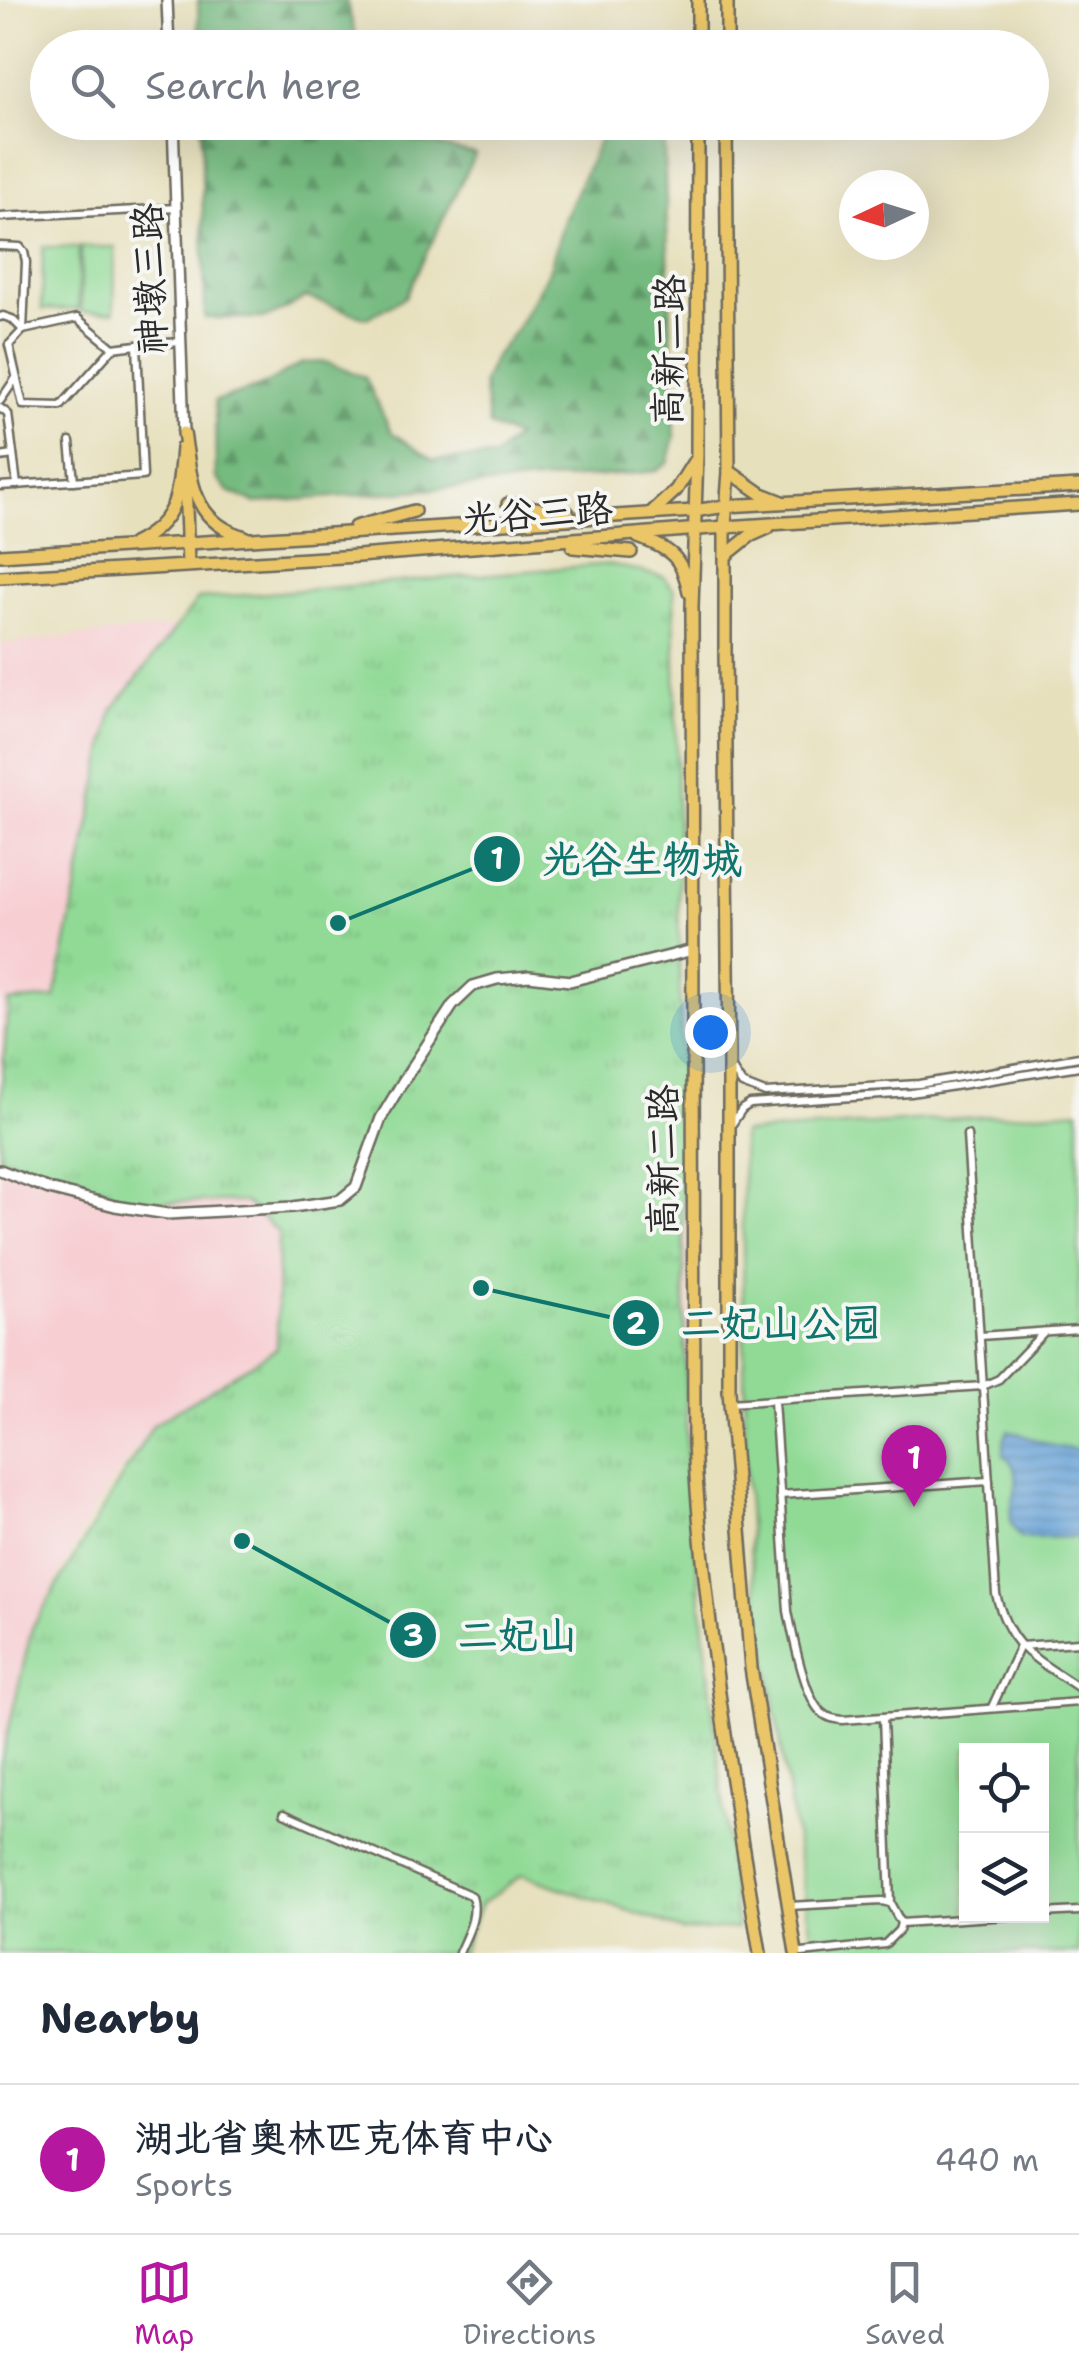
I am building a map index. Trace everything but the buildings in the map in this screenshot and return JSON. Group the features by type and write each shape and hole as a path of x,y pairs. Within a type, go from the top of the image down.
{"main road":[{"path":"698,0 698,30"},
{"path":"727,0 727,30"},
{"name":"高新二路","path":"698,140 692,608 694,1443 716,1675 760,1953"},
{"name":"高新二路","path":"726,140 730,1403 751,1668 799,1953"},
{"path":"184,434 198,502 212,522 227,532 255,540"},
{"path":"184,434 188,565"},
{"path":"127,548 147,537 165,520 177,500 184,434"},
{"path":"651,513 676,490 696,454"},
{"path":"729,470 762,494 784,503"},
{"name":"光谷三路","path":"0,555 1079,486"},
{"path":"508,504 592,516"},
{"name":"光谷三路","path":"0,577 534,544 1079,504"},
{"path":"330,534 414,511"},
{"path":"726,556 750,536 773,526"},
{"path":"634,536 666,549 679,561 692,608"},
{"path":"534,544 631,552"}],"street":[{"path":"167,0 168,30"},
{"name":"神墩三路","path":"174,140 184,434"},
{"path":"0,217 177,208"},
{"path":"0,246 20,247 24,252 23,330"},
{"path":"0,317 12,319 23,330"},
{"path":"9,346 23,330 76,318 113,348"},
{"path":"0,342 9,346"},
{"path":"9,346 23,404 61,406 113,348 181,342"},
{"path":"0,486 144,476 137,345"},
{"path":"16,485 8,414 0,404 17,377"},
{"path":"70,442 74,481"},
{"path":"0,457 13,455"},
{"path":"0,1170 65,1193 168,1214 293,1207 340,1200 356,1187 381,1118 402,1083 453,1005 473,986 498,978 530,976 570,981 693,950"},
{"path":"729,1064 742,1084 765,1093 920,1084 1079,1056"},
{"path":"728,1135 734,1119 750,1104 911,1093 1079,1066"},
{"path":"967,1135 996,1594 1002,1620 1020,1646 1079,1688"},
{"path":"980,1336 1079,1330"},
{"path":"730,1403 983,1386 999,1380 1044,1332"},
{"path":"774,1401 788,1611 811,1697 822,1714 832,1718 883,1718 1079,1702"},
{"path":"780,1495 989,1481"},
{"path":"1020,1646 1079,1642"},
{"path":"992,1708 1020,1646"},
{"path":"799,1953 885,1944 899,1930 901,1923 890,1903 883,1718"},
{"path":"284,1813 472,1896 476,1909 459,1953"},
{"path":"789,1906 890,1903"},
{"path":"1049,1912 1079,1910"},
{"path":"901,1923 959,1919"}],"shaded area":[{"path":"664,577 694,1443 671,1445 341,1372 153,1425 98,1503 32,1628 0,1766 0,644"}],"green space":[{"path":"198,0 346,0 354,30 199,30"},
{"path":"201,140 412,140 475,154 405,297 367,318 306,297 265,318 205,318"},
{"path":"599,140 664,140 675,437 668,463 656,471 628,474 255,503 228,491 216,478 215,401 260,387 302,363 325,362 365,377 391,432 433,460 495,457 516,437 489,426 483,383 494,358 516,330 550,268 565,217"},
{"path":"43,247 79,247 78,310 42,309"},
{"path":"81,247 115,247 114,312 81,312"},
{"path":"610,564 664,577 674,590 687,1474 737,1928 683,1931 522,1875 481,1904 461,1953 0,1953 0,1766 32,1628 153,1425 277,1348 278,1232 245,1202 136,1202 0,1157 8,1002 55,998 112,711 198,599"},
{"path":"1079,1110 1079,1953 814,1953 751,1557 745,1456 742,1133"}],"water":[{"path":"1008,1430 1056,1447 1079,1450 1079,1537 1021,1538 1014,1528 1011,1514 1017,1480 1012,1463 1004,1456"}],"place":[{"name":"光谷生物城","path":"338,923"},
{"name":"二妃山公园","path":"481,1288"},
{"name":"湖北省奥林匹克体育中心","path":"914,1507"},
{"name":"二妃山","path":"242,1541"}]}
